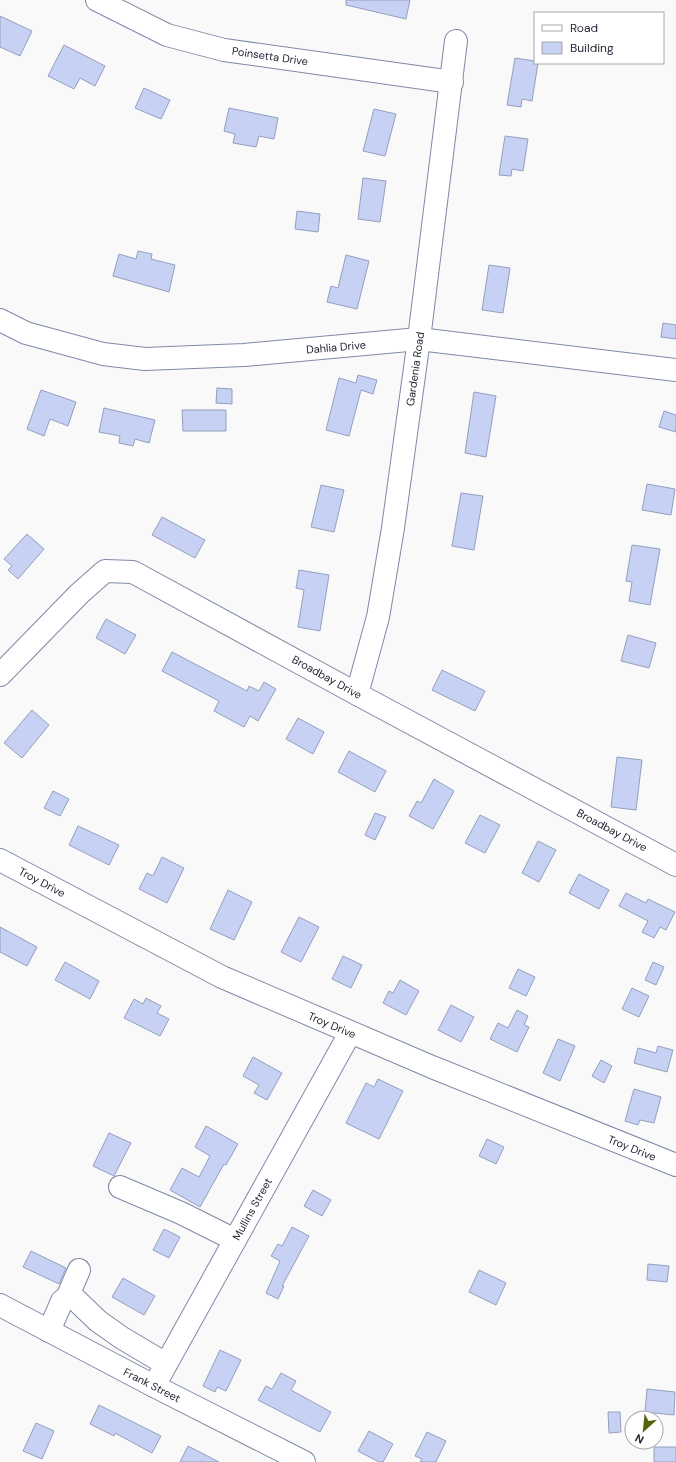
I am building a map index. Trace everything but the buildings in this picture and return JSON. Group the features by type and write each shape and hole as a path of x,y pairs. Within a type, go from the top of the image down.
{"street":[{"name":"Poinsetta Drive","path":"97,0 167,35 224,50 452,82"},
{"name":"Gardenia Road","path":"357,694 378,617 393,528 419,339 456,41"},
{"name":"Dahlia Drive","path":"0,320 26,332 103,354 145,359 244,355 419,339 676,370"},
{"name":"Broadbay Drive","path":"0,675 79,594 105,571 133,572 676,865"},
{"name":"Troy Drive","path":"0,860 222,978 432,1068 676,1165"},
{"name":"Mullins Street","path":"154,1386 350,1033"},
{"path":"120,1187 181,1213 235,1240"},
{"path":"67,1298 78,1270"},
{"path":"49,1331 62,1301 73,1297 104,1326 166,1364"},
{"name":"Frank Street","path":"0,1305 154,1386 304,1462"}]}
